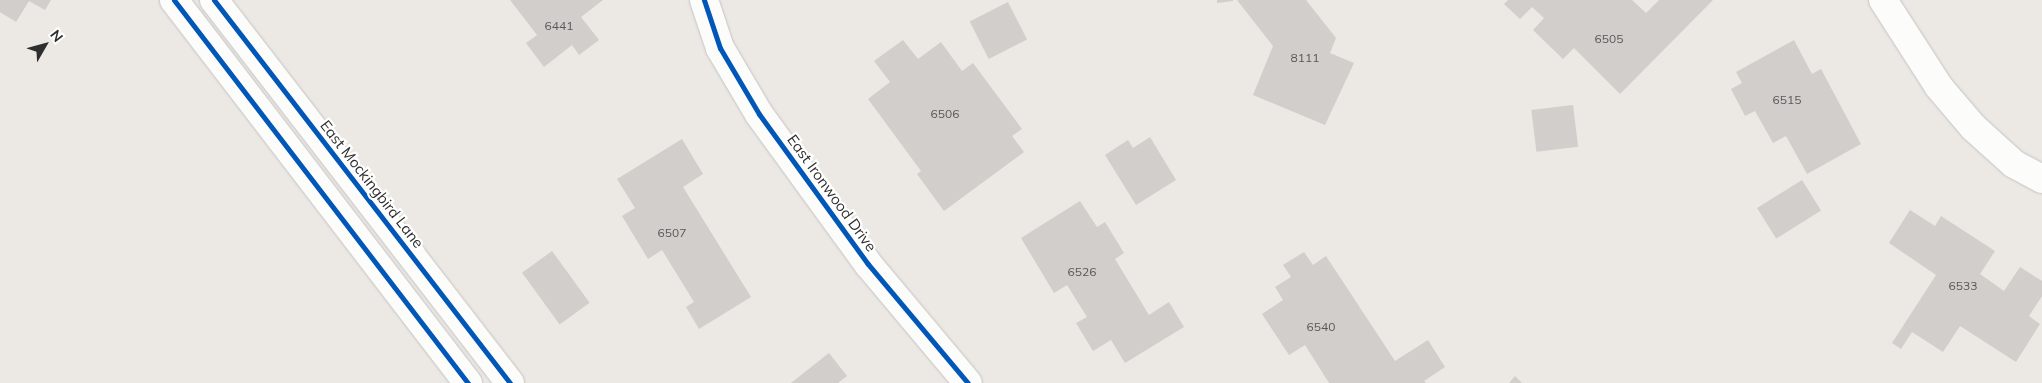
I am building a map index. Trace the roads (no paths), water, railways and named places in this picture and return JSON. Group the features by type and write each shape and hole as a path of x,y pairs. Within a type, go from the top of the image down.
{"street":[{"path":"174,0 468,383"},
{"name":"East Mockingbird Lane","path":"214,0 510,383"},
{"name":"East Ironwood Drive","path":"704,0 720,48 759,114 868,264 968,383"},
{"path":"1883,0 1939,87 1973,127 2014,164 2042,179"}]}
